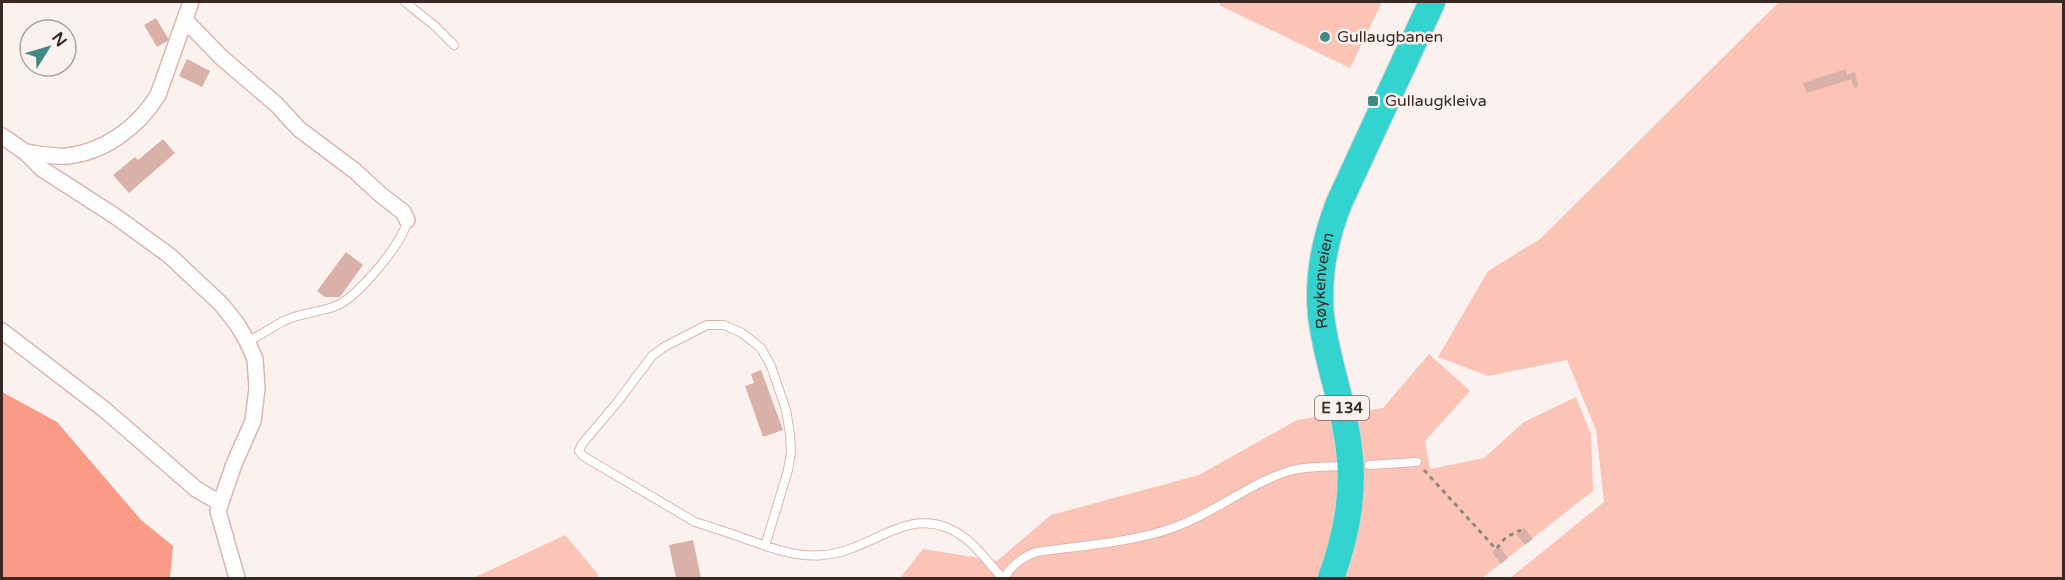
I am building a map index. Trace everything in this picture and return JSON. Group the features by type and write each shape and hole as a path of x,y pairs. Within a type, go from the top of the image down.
{"highway":[{"name":"Røykenveien","path":"1331,579 1346,530 1351,478 1347,434 1321,315 1322,262 1332,220 1346,186 1432,2"}],"street":[{"path":"25,152 68,156 104,145 124,132 150,107 158,95 191,2"},
{"path":"185,20 220,57 277,105 299,129 355,171 403,212 407,220"},
{"path":"2,136 25,152 42,169 115,216 170,256 221,304 247,341 255,359 257,388 253,421 218,511 237,579"},
{"path":"2,331 105,410 196,489 220,503"}],"lane":[{"path":"405,2 454,45"},
{"path":"247,341 282,321 336,306 345,301 386,259 407,228 407,220"},
{"path":"765,546 788,470 791,452 786,410 777,380 760,348 742,333 724,325 707,325 664,347 652,356 616,404 588,436 579,451 590,461 686,517 765,546 798,554 825,555 847,550 909,526 938,523 967,539 1004,579 1016,563 1036,552 1151,535 1186,523 1287,472 1340,466"},
{"path":"1369,465 1417,462"}],"path":[{"path":"1417,462 1496,549 1506,537 1521,530"}],"shaded area":[{"name":"Gullaugbanen","path":"1221,2 1382,2 1350,68 1219,5"},
{"path":"1779,2 2063,2 2063,578 1510,578 1604,502 1596,430 1567,360 1488,376 1438,357 1488,271 1540,239"},
{"path":"1429,354 1470,391 1425,441 1430,469 1484,458 1524,422 1576,397 1591,434 1593,491 1482,578 900,578 923,549 997,561 1051,515 1199,475 1297,420 1383,408"},
{"path":"2,392 57,422 141,520 173,546 170,578 2,578"},
{"path":"565,535 598,574 598,578 473,578"}],"building":[{"path":"156,18 169,40 157,47 144,25"},
{"path":"187,59 210,71 202,87 179,76"},
{"path":"1846,69 1847,75 1855,72 1858,86 1854,88 1851,79 1807,93 1803,83"},
{"path":"163,139 175,153 129,193 113,175 135,157 138,160"},
{"path":"346,252 363,265 340,297 325,297 317,291"},
{"path":"761,370 783,430 763,437 745,386 754,383 751,374"},
{"path":"1524,528 1533,539 1525,545 1516,534"},
{"path":"693,540 701,578 676,578 669,545"},
{"path":"1499,546 1508,558 1501,564 1492,552"}],"place":[{"name":"Gullaugbanen","path":"1325,37"},
{"name":"Gullaugkleiva","path":"1373,101"}]}
